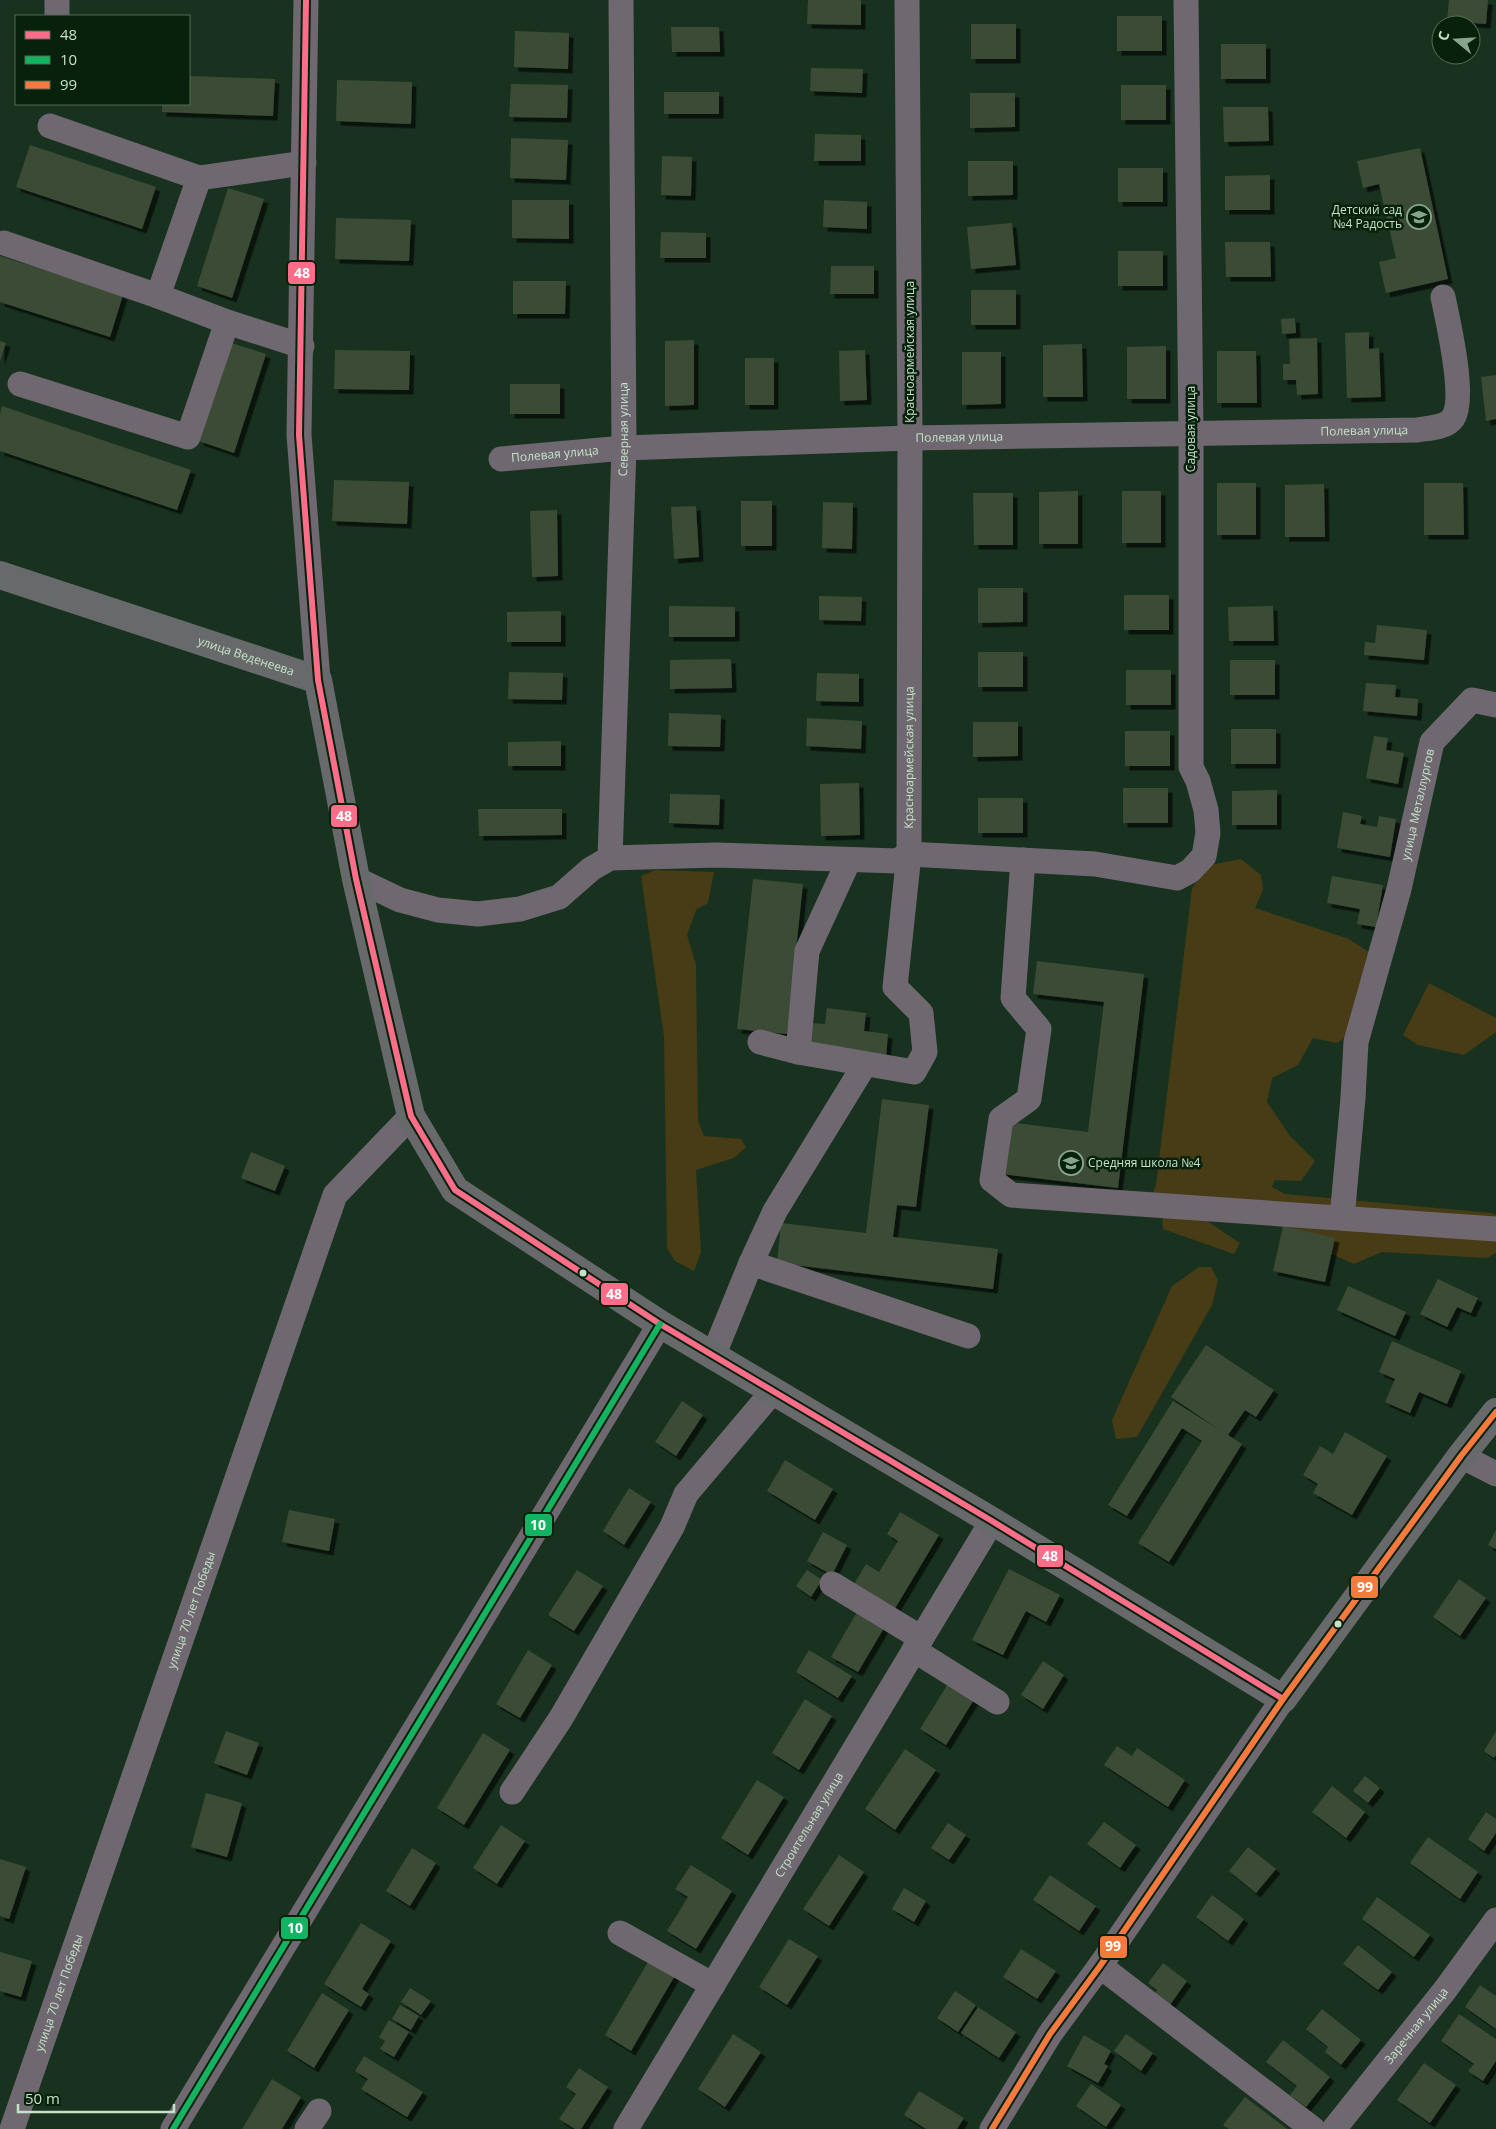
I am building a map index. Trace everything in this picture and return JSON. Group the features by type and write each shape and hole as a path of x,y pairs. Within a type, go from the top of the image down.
{"main road":[{"name":"улица Веденеева","path":"0,575 318,680"},
{"path":"318,680 356,879 411,1116 455,1190 660,1324 992,1521 1283,1698 1460,1456 1496,1412"}],"street":[{"path":"56,0 56,15"},
{"path":"306,0 302,346 299,435 318,680"},
{"name":"Северная улица","path":"610,858 624,448 622,0"},
{"name":"Красноармейская улица","path":"865,1064 914,1072 925,1052 921,1013 895,987 909,854 910,438 907,0"},
{"name":"Садовая улица","path":"1023,860 1108,865 1177,878 1190,871 1204,856 1208,833 1206,810 1198,781 1191,767 1191,434 1186,0"},
{"path":"50,126 199,178 304,163"},
{"path":"158,296 199,178"},
{"path":"4,243 227,322 302,346"},
{"name":"Полевая улица","path":"501,459 624,448 910,438 1417,430 1440,426 1453,418 1458,400 1454,352 1443,297"},
{"path":"20,384 188,437 227,322"},
{"name":"улица Металлургов","path":"1342,1218 1356,1042 1399,889 1432,742 1472,700 1496,706"},
{"path":"356,879 400,900 438,910 478,914 520,909 559,896 591,869 610,858 716,855 897,861 909,854 1023,860 1013,998 1039,1029 1029,1099 1001,1118 992,1180 1010,1195 1496,1229"},
{"path":"798,1052 807,951 849,860"},
{"path":"713,1356 751,1263 775,1211 865,1064 798,1052 760,1042"},
{"name":"улица 70 лет Победы","path":"12,2129 335,1195 411,1116"},
{"path":"751,1263 968,1336"},
{"path":"173,2129 660,1324"},
{"path":"512,1792 561,1718 672,1527 686,1494 773,1391"},
{"path":"1460,1456 1496,1474"},
{"name":"Строительная улица","path":"626,2129 992,1521"},
{"path":"832,1584 997,1702"},
{"path":"992,2129 1050,2034 1100,1966 1283,1698"},
{"name":"Заречная улица","path":"1334,2129 1446,1990 1496,1920"},
{"path":"620,1933 712,1985"},
{"path":"1100,1966 1313,2129"}],"shaded area":[{"path":"1241,859 1261,875 1263,890 1255,908 1349,939 1381,960 1363,1024 1337,1043 1313,1038 1298,1065 1272,1078 1267,1102 1290,1136 1315,1161 1301,1181 1275,1180 1272,1187 1285,1194 1491,1213 1496,1215 1496,1253 1487,1258 1382,1252 1354,1264 1294,1238 1258,1203 1203,1213 1207,1221 1240,1243 1234,1254 1163,1229 1162,1212 1151,1198 1156,1185 1192,888 1210,865"},
{"path":"655,870 714,872 708,903 696,910 687,935 696,965 698,1121 704,1136 741,1139 746,1147 734,1158 696,1170 701,1252 694,1271 675,1261 667,1248 664,1037 641,876"},
{"path":"1429,983 1496,1018 1496,1032 1464,1055 1418,1045 1403,1035"},
{"path":"1199,1267 1211,1267 1218,1280 1212,1305 1137,1437 1116,1439 1112,1420 1172,1286"}],"building":[{"path":"808,0 861,0 861,25 807,24"},
{"path":"1449,0 1488,0 1486,24 1481,24 1481,15 1448,15"},
{"path":"1117,16 1162,16 1162,51 1117,51"},
{"path":"971,24 1016,24 1016,59 971,59"},
{"path":"671,27 719,27 720,52 672,52"},
{"path":"515,31 569,33 568,69 514,67"},
{"path":"1221,44 1266,44 1266,79 1221,79"},
{"path":"811,68 863,69 862,93 810,91"},
{"path":"190,76 275,79 273,116 162,112 162,105 190,105"},
{"path":"337,80 412,82 411,124 336,121"},
{"path":"511,84 568,85 567,118 509,117"},
{"path":"1121,85 1166,85 1166,120 1121,120"},
{"path":"664,92 719,92 719,114 664,114"},
{"path":"970,93 1015,93 1015,127 970,128"},
{"path":"1223,107 1268,107 1269,141 1224,142"},
{"path":"815,134 861,135 861,161 814,161"},
{"path":"511,138 568,140 566,180 510,178"},
{"path":"30,145 156,187 142,229 16,187"},
{"path":"1420,148 1448,279 1386,293 1379,262 1396,258 1379,184 1363,188 1357,161"},
{"path":"662,156 692,157 691,196 661,195"},
{"path":"968,161 1013,161 1013,195 968,196"},
{"path":"1118,168 1163,168 1163,202 1118,202"},
{"path":"1270,175 1270,210 1225,210 1225,176"},
{"path":"228,188 264,199 232,298 197,286"},
{"path":"512,200 569,200 569,239 512,238"},
{"path":"824,200 867,202 867,229 823,227"},
{"path":"336,218 411,220 409,261 335,259"},
{"path":"1012,223 1016,265 971,269 967,227"},
{"path":"661,232 706,233 706,258 660,258"},
{"path":"1225,242 1270,242 1271,277 1226,277"},
{"path":"1118,251 1163,251 1163,286 1118,286"},
{"path":"0,256 123,295 110,337 0,302"},
{"path":"831,266 874,266 874,294 830,294"},
{"path":"513,281 566,281 565,314 513,314"},
{"path":"971,290 1016,290 1016,325 971,325"},
{"path":"1295,318 1296,333 1282,334 1281,319"},
{"path":"1369,332 1369,349 1379,348 1381,397 1347,398 1345,333"},
{"path":"1317,338 1318,394 1297,395 1296,380 1283,380 1283,364 1290,364 1289,339"},
{"path":"694,340 694,405 665,406 665,341"},
{"path":"0,341 6,343 0,361"},
{"path":"231,343 266,354 234,453 199,441"},
{"path":"1082,344 1083,397 1043,397 1043,345"},
{"path":"1166,346 1166,399 1127,399 1127,347"},
{"path":"335,350 410,351 409,390 334,389"},
{"path":"865,350 867,400 840,401 839,351"},
{"path":"1217,351 1256,351 1257,403 1217,403"},
{"path":"962,352 1001,352 1001,404 962,405"},
{"path":"745,358 774,358 774,405 745,405"},
{"path":"1496,375 1496,419 1486,421 1481,377"},
{"path":"510,384 560,384 560,414 510,414"},
{"path":"2,406 191,470 177,510 0,451 0,414"},
{"path":"334,480 409,482 407,524 332,521"},
{"path":"1217,483 1256,483 1256,535 1217,535"},
{"path":"1424,483 1463,483 1464,535 1424,535"},
{"path":"1324,484 1325,537 1285,537 1285,485"},
{"path":"1078,491 1078,544 1039,544 1039,492"},
{"path":"1122,491 1161,491 1161,543 1122,543"},
{"path":"973,493 1013,493 1013,545 974,545"},
{"path":"741,501 772,501 772,546 741,546"},
{"path":"823,502 853,503 852,549 822,548"},
{"path":"696,506 699,557 674,559 671,507"},
{"path":"557,510 558,576 532,577 530,511"},
{"path":"978,588 1023,588 1023,622 978,623"},
{"path":"1124,595 1169,595 1169,630 1124,630"},
{"path":"819,596 862,597 861,621 819,620"},
{"path":"669,606 735,607 735,637 669,637"},
{"path":"1273,606 1274,641 1229,641 1228,607"},
{"path":"561,611 561,642 507,642 507,612"},
{"path":"1377,625 1427,630 1424,660 1364,655 1365,642 1375,643"},
{"path":"978,652 1023,652 1023,687 978,687"},
{"path":"731,659 732,688 670,689 670,660"},
{"path":"1230,660 1275,660 1275,695 1230,695"},
{"path":"1126,670 1171,670 1171,705 1126,705"},
{"path":"509,672 563,673 562,700 508,699"},
{"path":"817,673 859,674 859,702 816,701"},
{"path":"1366,683 1396,685 1395,697 1418,699 1417,716 1363,711"},
{"path":"669,713 721,715 720,747 668,746"},
{"path":"807,718 862,721 861,749 806,746"},
{"path":"973,722 1018,722 1018,756 973,757"},
{"path":"1231,729 1276,729 1276,764 1231,764"},
{"path":"1125,731 1170,731 1170,766 1125,766"},
{"path":"1374,736 1388,738 1386,750 1404,753 1398,784 1366,778"},
{"path":"561,741 561,766 508,766 508,742"},
{"path":"859,783 860,835 821,836 820,784"},
{"path":"1123,788 1168,788 1168,823 1123,823"},
{"path":"1277,790 1277,825 1232,825 1232,791"},
{"path":"670,794 720,795 719,825 669,823"},
{"path":"978,798 1023,798 1023,833 978,833"},
{"path":"478,809 562,809 562,835 479,836"},
{"path":"1343,812 1362,816 1360,824 1377,827 1379,816 1396,819 1390,857 1337,848"},
{"path":"1332,876 1383,885 1376,927 1357,924 1360,909 1327,903"},
{"path":"753,879 803,884 787,1034 737,1029"},
{"path":"1037,961 1144,974 1118,1188 1001,1174 1008,1122 1088,1132 1104,1002 1033,994"},
{"path":"827,1008 866,1013 864,1031 888,1034 886,1057 808,1048 811,1023 825,1024"},
{"path":"882,1099 929,1105 916,1207 897,1205 893,1237 998,1249 993,1289 777,1263 781,1223 866,1233"},
{"path":"251,1152 285,1166 275,1191 241,1178"},
{"path":"1283,1226 1335,1238 1325,1282 1273,1271"},
{"path":"1438,1279 1478,1298 1471,1313 1457,1307 1447,1327 1420,1314"},
{"path":"1348,1286 1406,1312 1395,1336 1337,1310"},
{"path":"1392,1341 1461,1371 1447,1404 1419,1392 1410,1413 1385,1402 1395,1379 1379,1372"},
{"path":"1206,1345 1274,1390 1256,1417 1245,1410 1228,1435 1242,1444 1169,1562 1138,1543 1202,1441 1182,1428 1127,1516 1108,1505 1173,1401 1220,1430 1171,1397"},
{"path":"682,1401 703,1415 676,1456 655,1442"},
{"path":"1345,1432 1387,1456 1352,1515 1313,1493 1318,1484 1303,1475 1320,1446 1333,1454"},
{"path":"785,1460 833,1489 815,1520 767,1491"},
{"path":"629,1488 651,1502 624,1545 603,1531"},
{"path":"289,1510 335,1519 329,1551 282,1542"},
{"path":"900,1512 939,1535 894,1610 853,1586 866,1564 879,1572 898,1541 887,1534"},
{"path":"1496,1530 1496,1549 1488,1545"},
{"path":"823,1532 847,1545 832,1575 807,1561"},
{"path":"1009,1569 1060,1595 1046,1622 1026,1611 1003,1655 972,1640"},
{"path":"577,1570 603,1586 574,1631 548,1615"},
{"path":"807,1570 822,1580 811,1597 796,1586"},
{"path":"1459,1579 1486,1598 1460,1636 1433,1617"},
{"path":"857,1612 884,1628 858,1672 831,1657"},
{"path":"528,1650 552,1665 520,1718 496,1704"},
{"path":"809,1650 852,1676 838,1698 796,1672"},
{"path":"1043,1661 1064,1675 1043,1709 1021,1695"},
{"path":"949,1682 975,1698 946,1745 920,1729"},
{"path":"805,1699 832,1716 799,1770 772,1753"},
{"path":"226,1731 259,1743 247,1775 214,1763"},
{"path":"1496,1731 1496,1755 1494,1758 1484,1751"},
{"path":"483,1733 510,1750 464,1825 437,1808"},
{"path":"1117,1746 1132,1756 1137,1748 1185,1780 1168,1807 1104,1765"},
{"path":"905,1749 936,1770 895,1830 865,1809"},
{"path":"1365,1776 1380,1788 1368,1803 1353,1791"},
{"path":"757,1780 784,1797 748,1855 721,1838"},
{"path":"1332,1786 1365,1812 1346,1838 1312,1812"},
{"path":"206,1793 242,1803 227,1857 191,1847"},
{"path":"1486,1812 1496,1819 1496,1833 1484,1851 1468,1839"},
{"path":"1104,1822 1136,1845 1120,1868 1087,1844"},
{"path":"948,1823 966,1835 949,1860 931,1848"},
{"path":"501,1825 525,1841 497,1884 473,1868"},
{"path":"1428,1837 1478,1872 1460,1899 1410,1863"},
{"path":"1248,1847 1276,1869 1256,1893 1229,1871"},
{"path":"412,1848 436,1863 410,1906 386,1891"},
{"path":"839,1855 864,1872 829,1926 803,1909"},
{"path":"0,1859 26,1867 9,1919 0,1916"},
{"path":"691,1865 732,1891 696,1949 667,1931 688,1897 675,1889"},
{"path":"1050,1875 1096,1906 1079,1931 1033,1900"},
{"path":"904,1888 926,1901 914,1922 892,1909"},
{"path":"1212,1895 1244,1919 1228,1941 1196,1917"},
{"path":"1377,1897 1430,1935 1414,1957 1362,1919"},
{"path":"361,1923 391,1941 362,1989 369,1994 361,2007 324,1984"},
{"path":"789,1939 818,1956 787,2005 759,1987"},
{"path":"1358,1945 1392,1972 1378,1990 1343,1964"},
{"path":"1021,1949 1056,1971 1037,1999 1003,1977"},
{"path":"0,1952 32,1961 21,1997 0,1991"},
{"path":"651,1957 677,1972 631,2051 605,2035"},
{"path":"1163,1963 1187,1981 1167,2009 1151,1998 1157,1990 1148,1983"},
{"path":"1480,1985 1496,1996 1496,2029 1465,2007"},
{"path":"410,1988 431,2001 421,2015 401,2002"},
{"path":"955,1991 976,2005 958,2032 937,2018"},
{"path":"322,1993 349,2010 314,2068 287,2051"},
{"path":"400,2005 419,2016 411,2030 392,2019"},
{"path":"978,2007 1016,2032 999,2058 961,2033"},
{"path":"1322,2009 1361,2040 1341,2065 1325,2052 1328,2047 1306,2029"},
{"path":"1459,2014 1496,2039 1496,2061 1483,2081 1468,2071 1474,2064 1441,2041"},
{"path":"389,2020 409,2032 394,2057 380,2049 385,2041 379,2037"},
{"path":"733,2034 761,2052 725,2107 698,2089"},
{"path":"1126,2034 1153,2053 1141,2071 1114,2051"},
{"path":"1084,2035 1111,2051 1104,2064 1108,2066 1098,2083 1067,2066"},
{"path":"1283,2040 1330,2077 1306,2107 1290,2095 1297,2086 1266,2062"},
{"path":"364,2056 423,2092 407,2117 361,2089 368,2079 355,2071"},
{"path":"1424,2063 1456,2085 1430,2123 1397,2100"},
{"path":"579,2068 608,2087 581,2129 575,2129 559,2119 576,2094 566,2087"},
{"path":"272,2079 301,2097 282,2129 242,2129"},
{"path":"1091,2084 1121,2105 1106,2127 1076,2106"},
{"path":"919,2091 964,2118 957,2129 926,2129 904,2115"},
{"path":"1245,2097 1287,2129 1229,2129 1223,2125"}],"transit line":[{"name":"48","path":"306,0 299,435 318,680 356,879 411,1116 455,1190 660,1324 992,1521 1283,1699"},
{"name":"10","path":"173,2129 660,1324"},
{"name":"99","path":"992,2129 1050,2034 1100,1966 1283,1699 1461,1456 1496,1412"}],"place":[{"name":"Детский сад №4 Радость","path":"1419,217"},
{"name":"Средняя школа №4","path":"1071,1163"}]}
